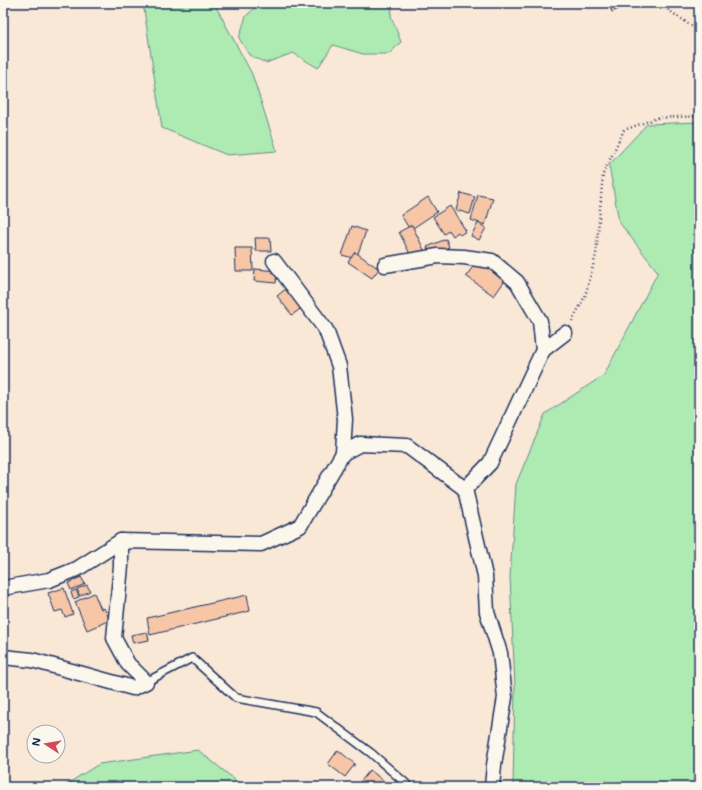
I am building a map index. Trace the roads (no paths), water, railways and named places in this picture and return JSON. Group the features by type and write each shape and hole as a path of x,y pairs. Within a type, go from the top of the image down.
{"street":[{"path":"385,265 438,256 464,256 492,261 517,282 540,321 543,350"},
{"path":"3,588 50,580 77,569 120,541 261,544 300,526 343,453 345,419 339,366 326,330 274,261"},
{"path":"465,489 490,463 543,350 565,333"},
{"path":"343,453 360,444 407,446 465,489 485,576 487,612 500,653 506,697 494,765 492,787"},
{"path":"3,657 32,660 133,688 146,682 128,664 114,638 122,566 120,541"}],"lane":[{"path":"146,682 192,658 236,698 283,708 316,712 372,753 410,787"}]}
